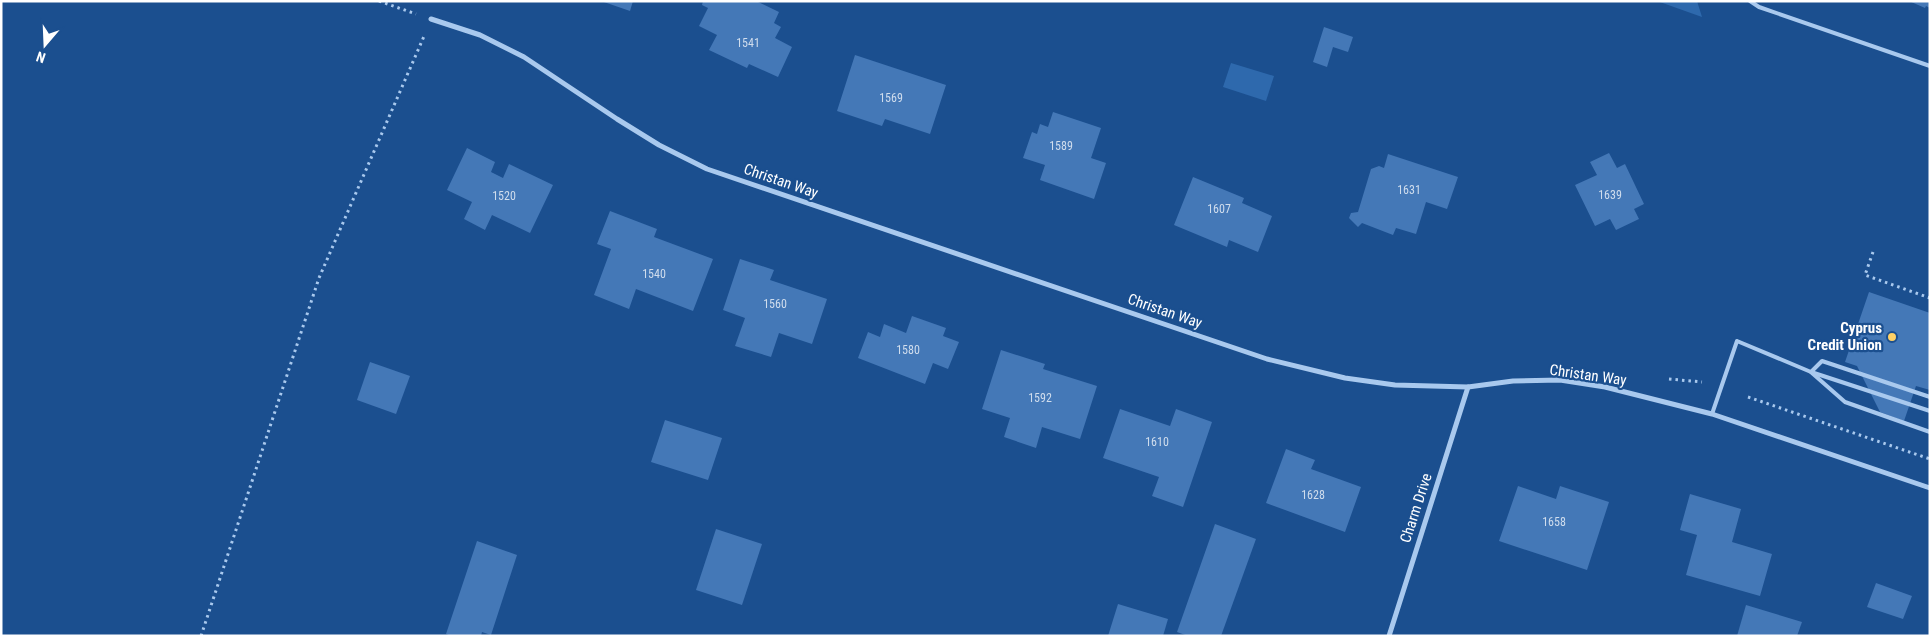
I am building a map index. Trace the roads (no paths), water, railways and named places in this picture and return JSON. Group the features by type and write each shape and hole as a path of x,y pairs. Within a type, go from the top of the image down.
{"street":[{"name":"Christan Way","path":"431,19 480,35 524,57 659,145 707,169 1267,359 1345,378 1387,384 1468,387 1512,381 1560,380 1605,387 1712,414 1930,488"},
{"name":"Charm Drive","path":"1388,636 1468,387"}],"lane":[{"path":"1750,1 1759,7 1930,66"},
{"path":"1712,414 1737,341 1811,372 1930,411"},
{"path":"1811,372 1822,361 1930,396"},
{"path":"1811,372 1845,402 1930,432"}],"place":[{"name":"Cyprus Credit Union","path":"1892,337"}]}
